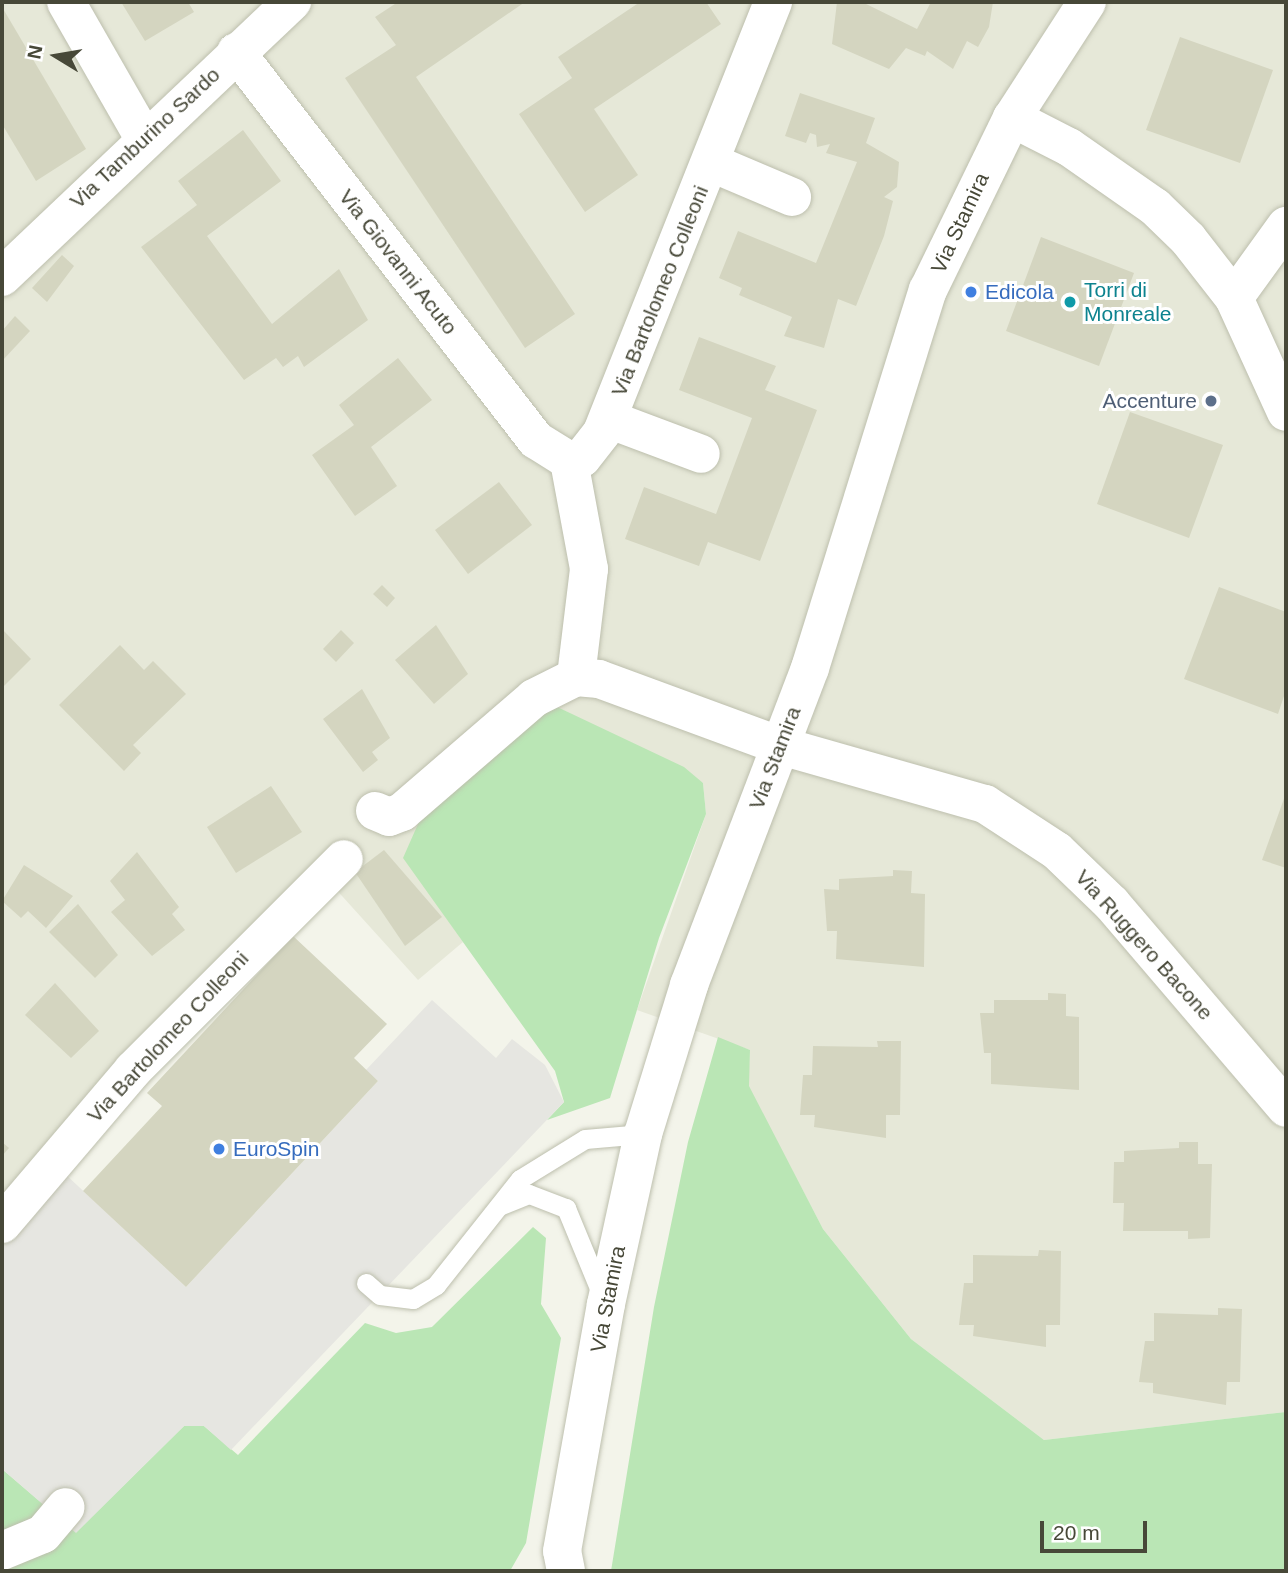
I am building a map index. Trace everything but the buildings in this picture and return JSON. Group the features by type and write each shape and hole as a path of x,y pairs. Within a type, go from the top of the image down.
{"street":[{"path":"66,2 144,138"},
{"name":"Via Tamburino Sardo","path":"5,263 292,2"},
{"name":"Via Bartolomeo Colleoni","path":"569,461 582,458 608,419 712,163 773,2"},
{"name":"Via Stamira","path":"558,1564 606,1304 643,1134 689,985 781,746 929,290 1012,118 1087,2"},
{"name":"Via Giovanni Acuto","path":"236,52 536,440 569,461"},
{"path":"1012,118 1069,147 1155,207 1234,298 1286,412"},
{"name":"Via Bartolomeo Colleoni","path":"712,163 792,197"},
{"path":"1234,298 1286,226"},
{"name":"Via Bartolomeo Colleoni","path":"608,419 701,454"},
{"path":"569,461 589,569 576,677"},
{"path":"374,811 389,817 402,812 534,698 576,677 599,679 781,746"},
{"name":"Via Ruggero Bacone","path":"781,746 1011,815 1112,904 1286,1108"},
{"name":"Via Bartolomeo Colleoni","path":"2,1224 133,1070 344,859"},
{"path":"2,1550 43,1534 66,1507"}],"lane":[{"path":"366,1283 380,1295 413,1299 436,1285 520,1179 585,1139 643,1134"},
{"path":"495,1208 529,1194 566,1208 606,1304"}],"shaded area":[{"path":"2,2 1286,2 1286,1412 1044,1440 911,1339 823,1229 748,1086 750,1050 637,1010 706,814 703,783 553,705 404,857 463,942 418,980 333,886 140,1079 2,1245"},
{"path":"432,1000 496,1058 512,1039 545,1065 564,1102 231,1450 204,1426 184,1426 76,1533 2,1469 2,1245 63,1172 186,1287 378,1081 366,1070"}],"green space":[{"path":"553,705 684,767 703,783 706,814 659,938 610,1098 547,1120 564,1102 555,1071 403,858 429,799"},
{"path":"718,1037 750,1050 749,1086 823,1229 911,1339 1044,1440 1286,1412 1286,1571 611,1571 654,1307 688,1142"},
{"path":"533,1227 546,1238 541,1304 561,1338 526,1543 510,1571 2,1571 2,1469 76,1532 184,1426 204,1426 238,1455 365,1323 396,1333 432,1327"}],"place":[{"name":"Edicola","path":"971,292"},
{"name":"Torri di Monreale","path":"1070,302"},
{"name":"Accenture","path":"1211,401"},
{"name":"EuroSpin","path":"219,1149"}]}
